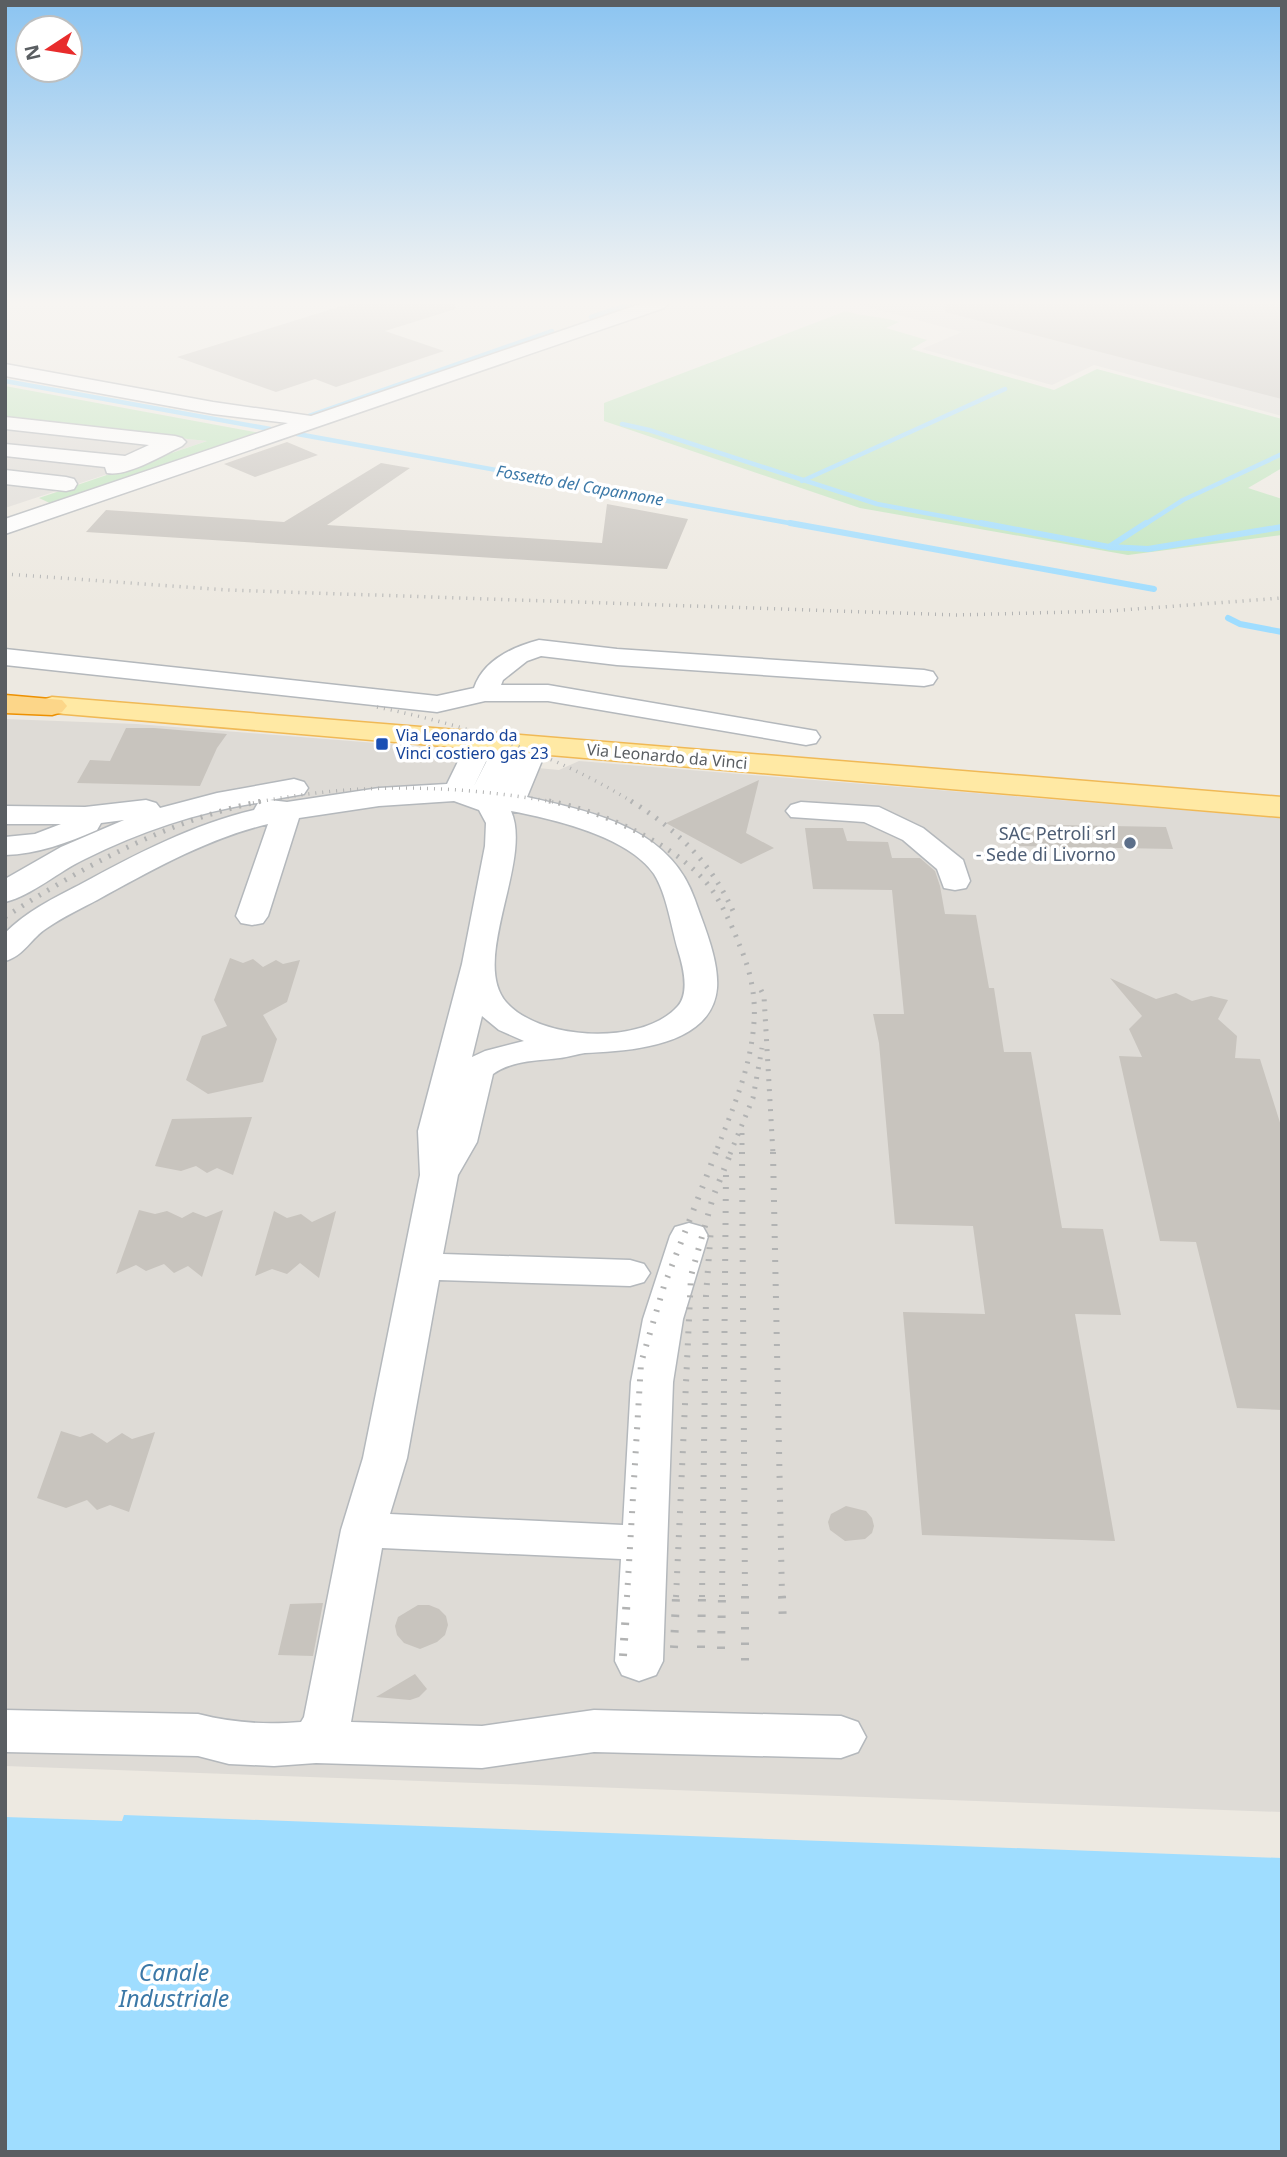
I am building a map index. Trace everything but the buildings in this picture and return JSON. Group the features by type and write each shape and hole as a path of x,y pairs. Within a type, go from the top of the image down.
{"highway":[{"path":"5,704 52,706"}],"main road":[{"name":"Via Leonardo da Vinci","path":"52,706 1282,807"}],"street":[{"path":"202,405 226,412 301,420"},
{"path":"5,527 262,441 301,420 348,405"},
{"path":"5,424 175,442 130,463 19,499 58,509"},
{"path":"5,450 130,463"},
{"path":"5,477 66,484"},
{"path":"485,692 491,676 518,656 539,648 617,657 923,678"},
{"path":"5,657 386,701 437,704 485,692 548,693 806,737"},
{"path":"485,692 494,703 494,716 484,732 499,743"},
{"path":"484,799 499,743"},
{"path":"484,799 499,743"},
{"path":"869,813 871,773"},
{"path":"5,893 26,879 138,824 200,805 311,786 387,789 484,799 575,818 612,832 654,858 669,874 701,977 699,997 691,1013 673,1027 630,1042 498,1057 486,1062 477,1070 459,1142 439,1175"},
{"path":"5,951 34,922 160,854 244,821 287,811 379,797 420,794"},
{"path":"316,1742 328,1719 363,1530 385,1458 439,1175 436,1131 478,964 500,846 501,823 497,812 484,799"},
{"path":"5,846 40,829 116,813 223,804 287,811"},
{"path":"252,916 287,811"},
{"path":"801,811 869,813 913,834 951,866 955,881"},
{"path":"5,815 40,829"},
{"path":"478,964 485,993 494,1009 503,1017 519,1027 582,1046"},
{"path":"639,1661 652,1382 663,1319 689,1237"},
{"path":"422,1266 630,1273"},
{"path":"363,1530 644,1543"},
{"path":"5,1731 198,1735 229,1743 274,1745 316,1742 482,1747 594,1731 841,1737"}],"shaded area":[{"path":"1240,405 1282,405 1282,416"},
{"path":"5,420 207,441 5,508"},
{"path":"5,719 137,724 413,746 423,757 559,770 579,761 1282,818 1282,1812 5,1766"}],"green space":[{"path":"5,405 106,405 266,434 56,506 39,498 207,441 5,420"},
{"path":"604,405 1229,405 1282,419 1282,468 1248,488 1282,499 1282,535 1128,555 860,508 604,421"}],"water":[{"name":"Canale Industriale","path":"124,1815 1282,1858 1282,2152 5,2152 5,1817 122,1821"}],"waterway":[{"name":"Fossetto del Capannone","path":"136,405 800,525"},
{"path":"300,419 341,405"},
{"path":"804,480 970,405"},
{"path":"622,424 649,430 804,480"},
{"path":"1144,525 1183,500 1282,454"},
{"path":"804,480 877,504 990,525"},
{"name":"Fossetto del Capannone","path":"790,523 1154,589"},
{"path":"981,523 1109,547"},
{"path":"1109,547 1146,523"},
{"path":"1109,547 1148,549 1282,527"},
{"path":"1228,618 1240,624 1282,632"}],"railway":[{"path":"5,574 227,590 956,615 1109,611 1282,598"},
{"path":"377,707 445,723 510,743 573,770 633,803"},
{"path":"254,803 330,791 406,788 482,792 554,802"},
{"path":"254,803 262,801"},
{"path":"549,801 554,802"},
{"path":"554,802 559,803"},
{"path":"554,802 594,813 665,847 703,879 729,920 749,973 754,1022 745,1073 715,1154"},
{"path":"5,917 65,880 128,847 193,820 254,803"},
{"path":"633,803 663,823 691,848 714,877 733,911"},
{"path":"761,990 764,996 773,1154"},
{"path":"730,1154 753,1098 762,1048"},
{"path":"742,1133 742,1152"},
{"path":"627,1597 641,1363 664,1286 716,1152"},
{"path":"676,1597 691,1276 713,1197 731,1152"},
{"path":"742,1152 745,1597"},
{"path":"773,1152 782,1597"},
{"path":"722,1597 726,1173"},
{"path":"702,1597 706,1296 711,1228"},
{"path":"623,1656 627,1596"},
{"path":"674,1648 676,1596"},
{"path":"701,1648 702,1596"},
{"path":"721,1649 722,1596"},
{"path":"782,1596 783,1626"},
{"path":"745,1597 745,1662"}],"place":[{"name":"Via Leonardo da Vinci costiero gas 23","path":"382,744"},
{"name":"SAC Petroli srl - Sede di Livorno","path":"1130,843"}]}
